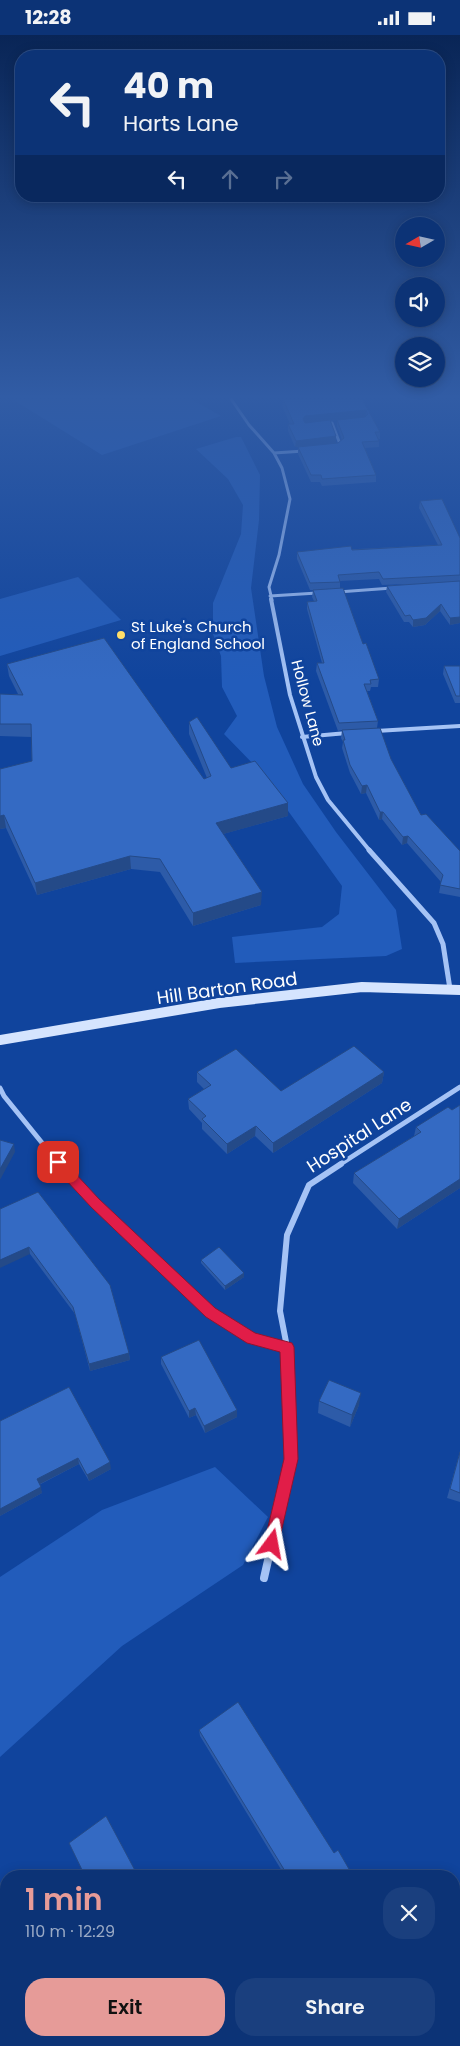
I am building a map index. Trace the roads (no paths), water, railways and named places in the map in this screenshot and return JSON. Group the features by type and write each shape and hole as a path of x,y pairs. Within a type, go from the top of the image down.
{"main road":[{"name":"Hill Barton Road","path":"0,1040 209,1004 266,997 362,987 455,990"}],"street":[{"name":"Hollow Lane","path":"288,493 290,499 279,555 270,577 270,596 290,695 302,737 316,777 328,800 345,823 434,923 443,944 455,990"},
{"path":"337,592 394,588"},
{"path":"270,596 327,592"},
{"path":"373,731 460,726"},
{"path":"302,737 355,732"},
{"name":"Hospital Lane","path":"264,1578 291,1459 287,1347 280,1311 282,1273 288,1235 309,1185 330,1169 460,1087"},
{"path":"0,1088 4,1096 45,1149 95,1203 211,1312 252,1339 287,1347"}],"place":[{"name":"St Luke's Church of England School","path":"121,635"}]}
